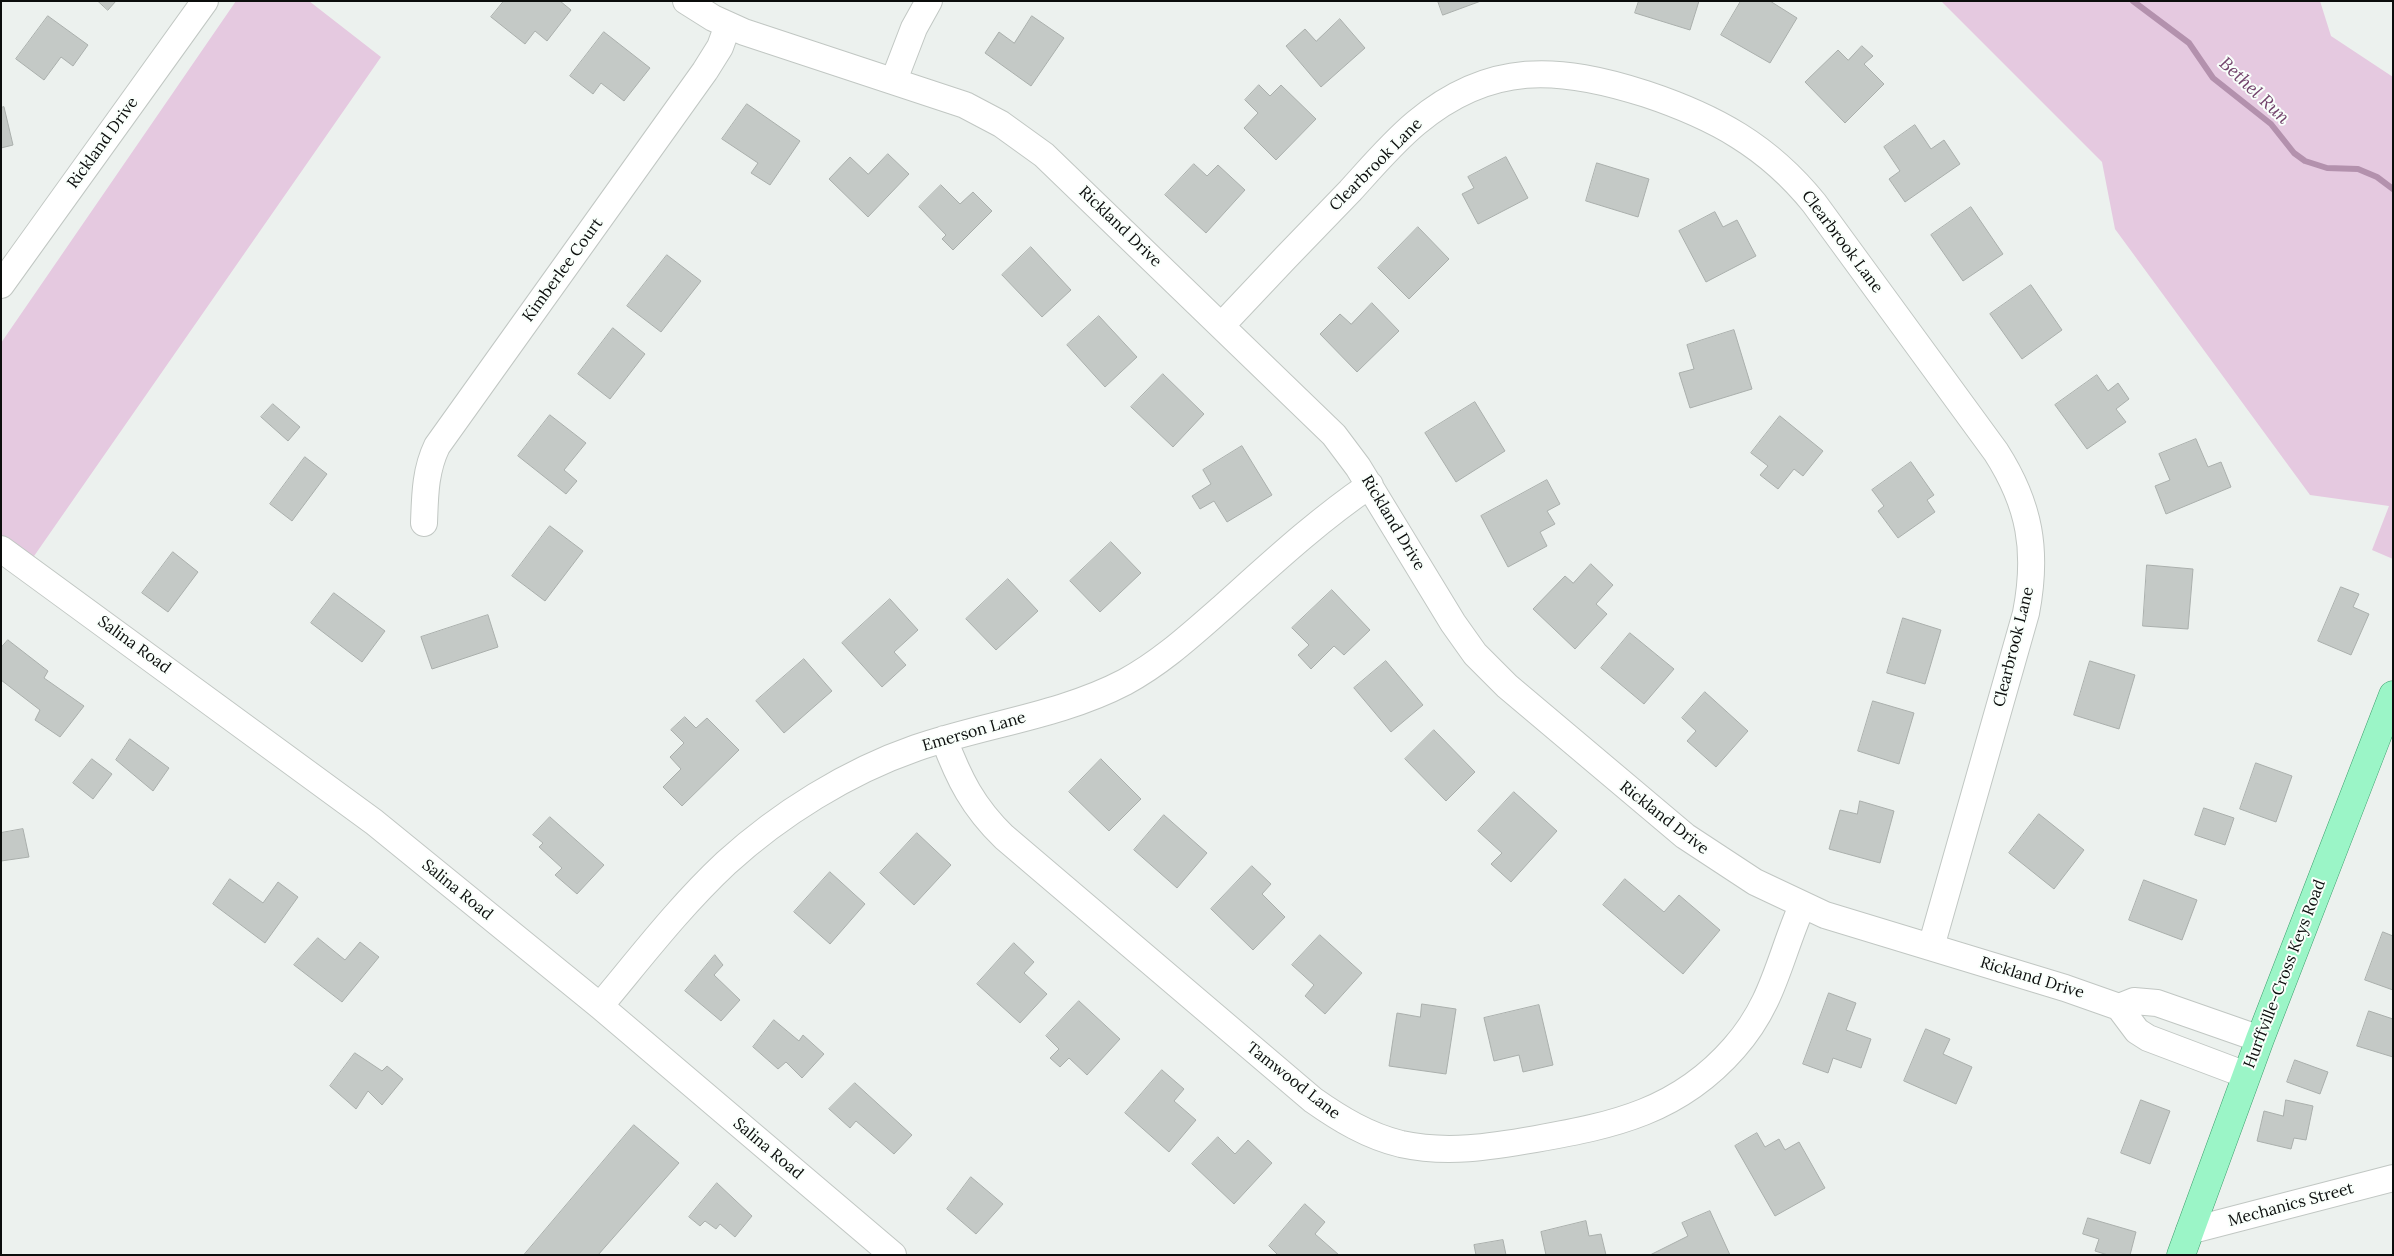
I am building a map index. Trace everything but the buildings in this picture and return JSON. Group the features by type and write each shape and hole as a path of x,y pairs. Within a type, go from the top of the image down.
{"main road":[{"name":"Hurffville-Cross Keys Road","path":"2185,1243 2246,1075 2393,695"}],"street":[{"name":"Rickland Drive","path":"1,285 11,252 205,1"},
{"name":"Rickland Drive","path":"686,1 728,25 965,105 1020,136 1054,165 1222,324 1326,426 1349,454 1370,485 1458,631 1491,671 1634,795 1685,836 1755,882 1802,906 1931,948 2066,988 2119,1007"},
{"path":"894,80 914,28 929,1"},
{"name":"Kimberlee Court","path":"424,523 428,467 437,446 700,78 720,47 728,25"},
{"name":"Clearbrook Lane","path":"1222,324 1405,132 1451,98 1488,82 1522,75 1556,73 1636,91 1705,116 1751,142 1783,167 1814,203 1996,452 2019,494 2030,531 2031,575 2026,613 1931,948"},
{"name":"Emerson Lane","path":"600,1006 682,908 725,864 757,837 798,808 850,778 898,754 944,739 1073,703 1109,690 1141,672 1188,638 1329,513 1370,485"},
{"name":"Salina Road","path":"1,549 374,822 600,1006 893,1255"},
{"name":"Tamwood Lane","path":"944,739 968,795 979,811 1004,837 1313,1100 1362,1130 1408,1145 1442,1150 1475,1148 1586,1130 1631,1118 1682,1093 1722,1061 1758,1016 1775,982 1802,906"},
{"path":"2246,1075 2148,1038 2137,1030 2119,1007 2134,1001 2157,1003 2260,1040"},
{"name":"Mechanics Street","path":"2185,1243 2393,1178"}],"shaded area":[{"path":"236,1 309,1 381,57 32,559 1,535 1,343"},
{"path":"1941,1 2320,1 2331,36 2393,77 2393,559 2372,550 2389,506 2310,495 2115,229 2102,162"}],"waterway":[{"name":"Bethel Run","path":"2133,1 2189,43 2213,78 2271,124 2294,153 2305,161 2327,168 2358,169 2377,177 2393,189"}]}
